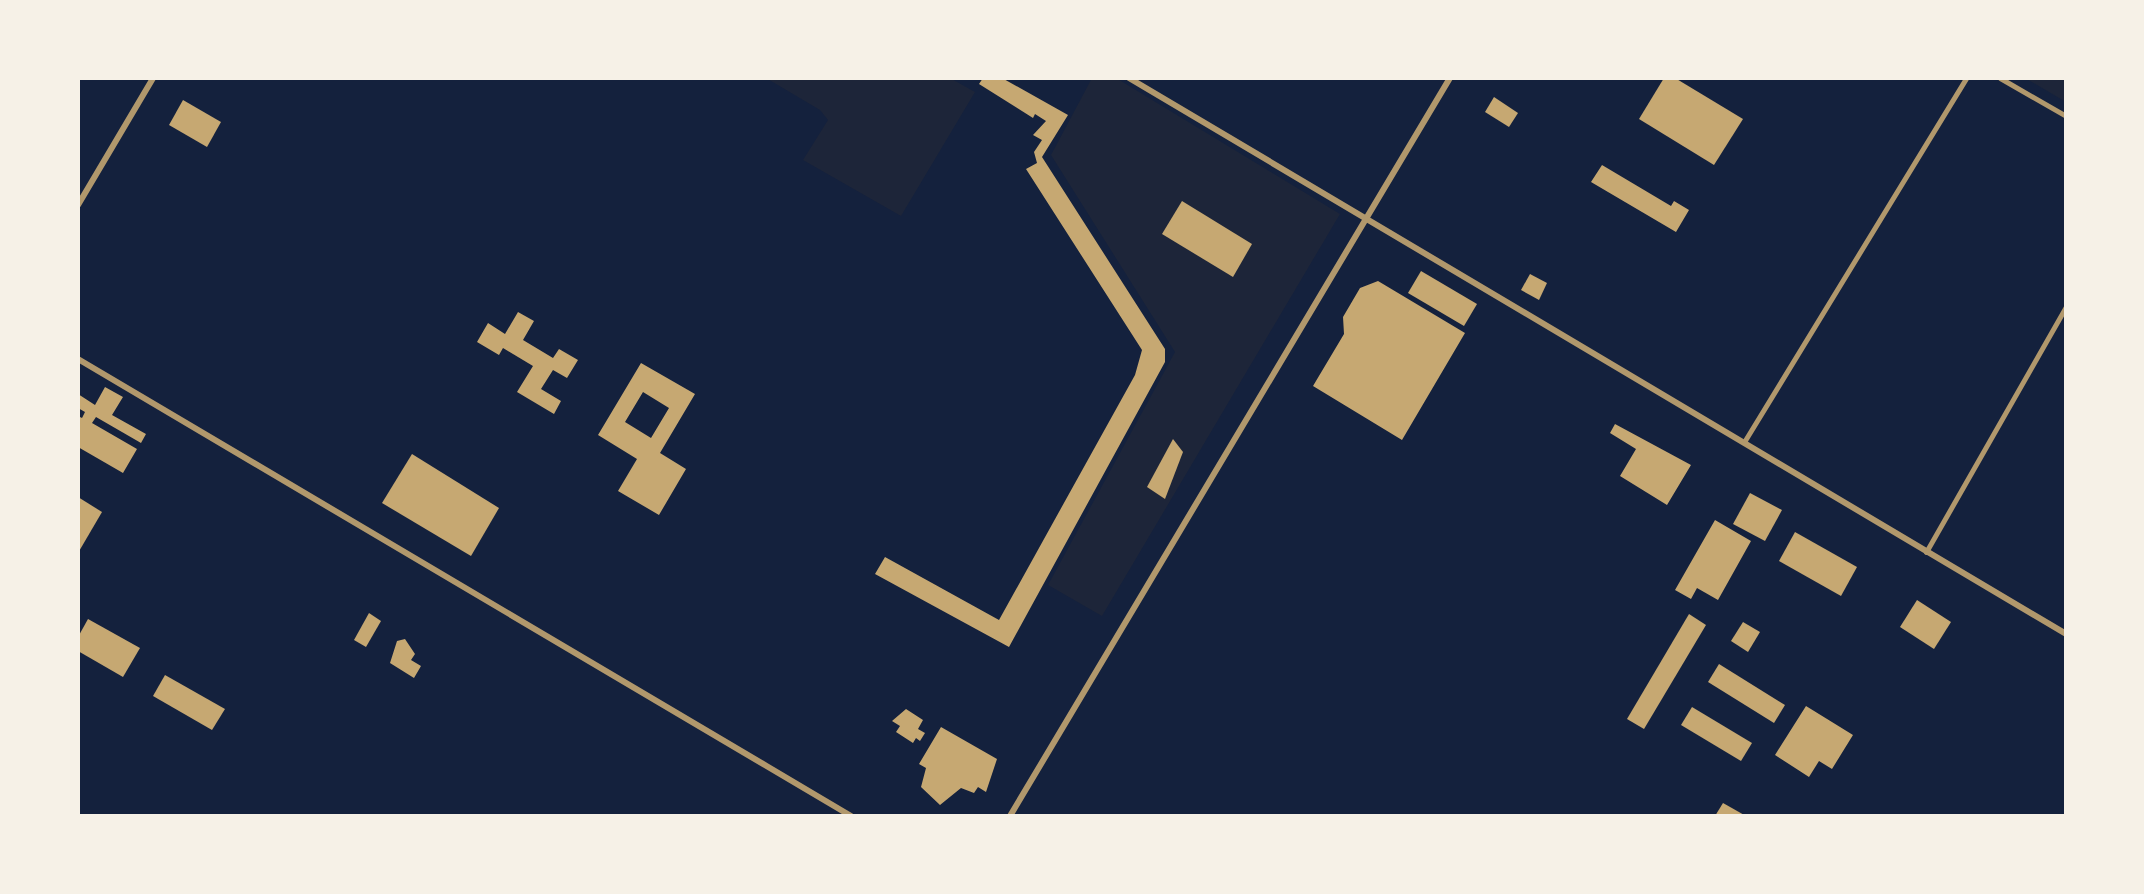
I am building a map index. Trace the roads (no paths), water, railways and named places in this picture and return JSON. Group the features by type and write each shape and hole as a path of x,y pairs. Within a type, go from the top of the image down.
{"street":[{"path":"78,205 153,78"},
{"path":"1129,78 2066,634"},
{"path":"1010,816 1450,78"},
{"path":"1742,444 1966,78"},
{"path":"2000,78 2066,116"},
{"path":"1926,552 2066,308"},
{"path":"78,359 850,816"}]}
